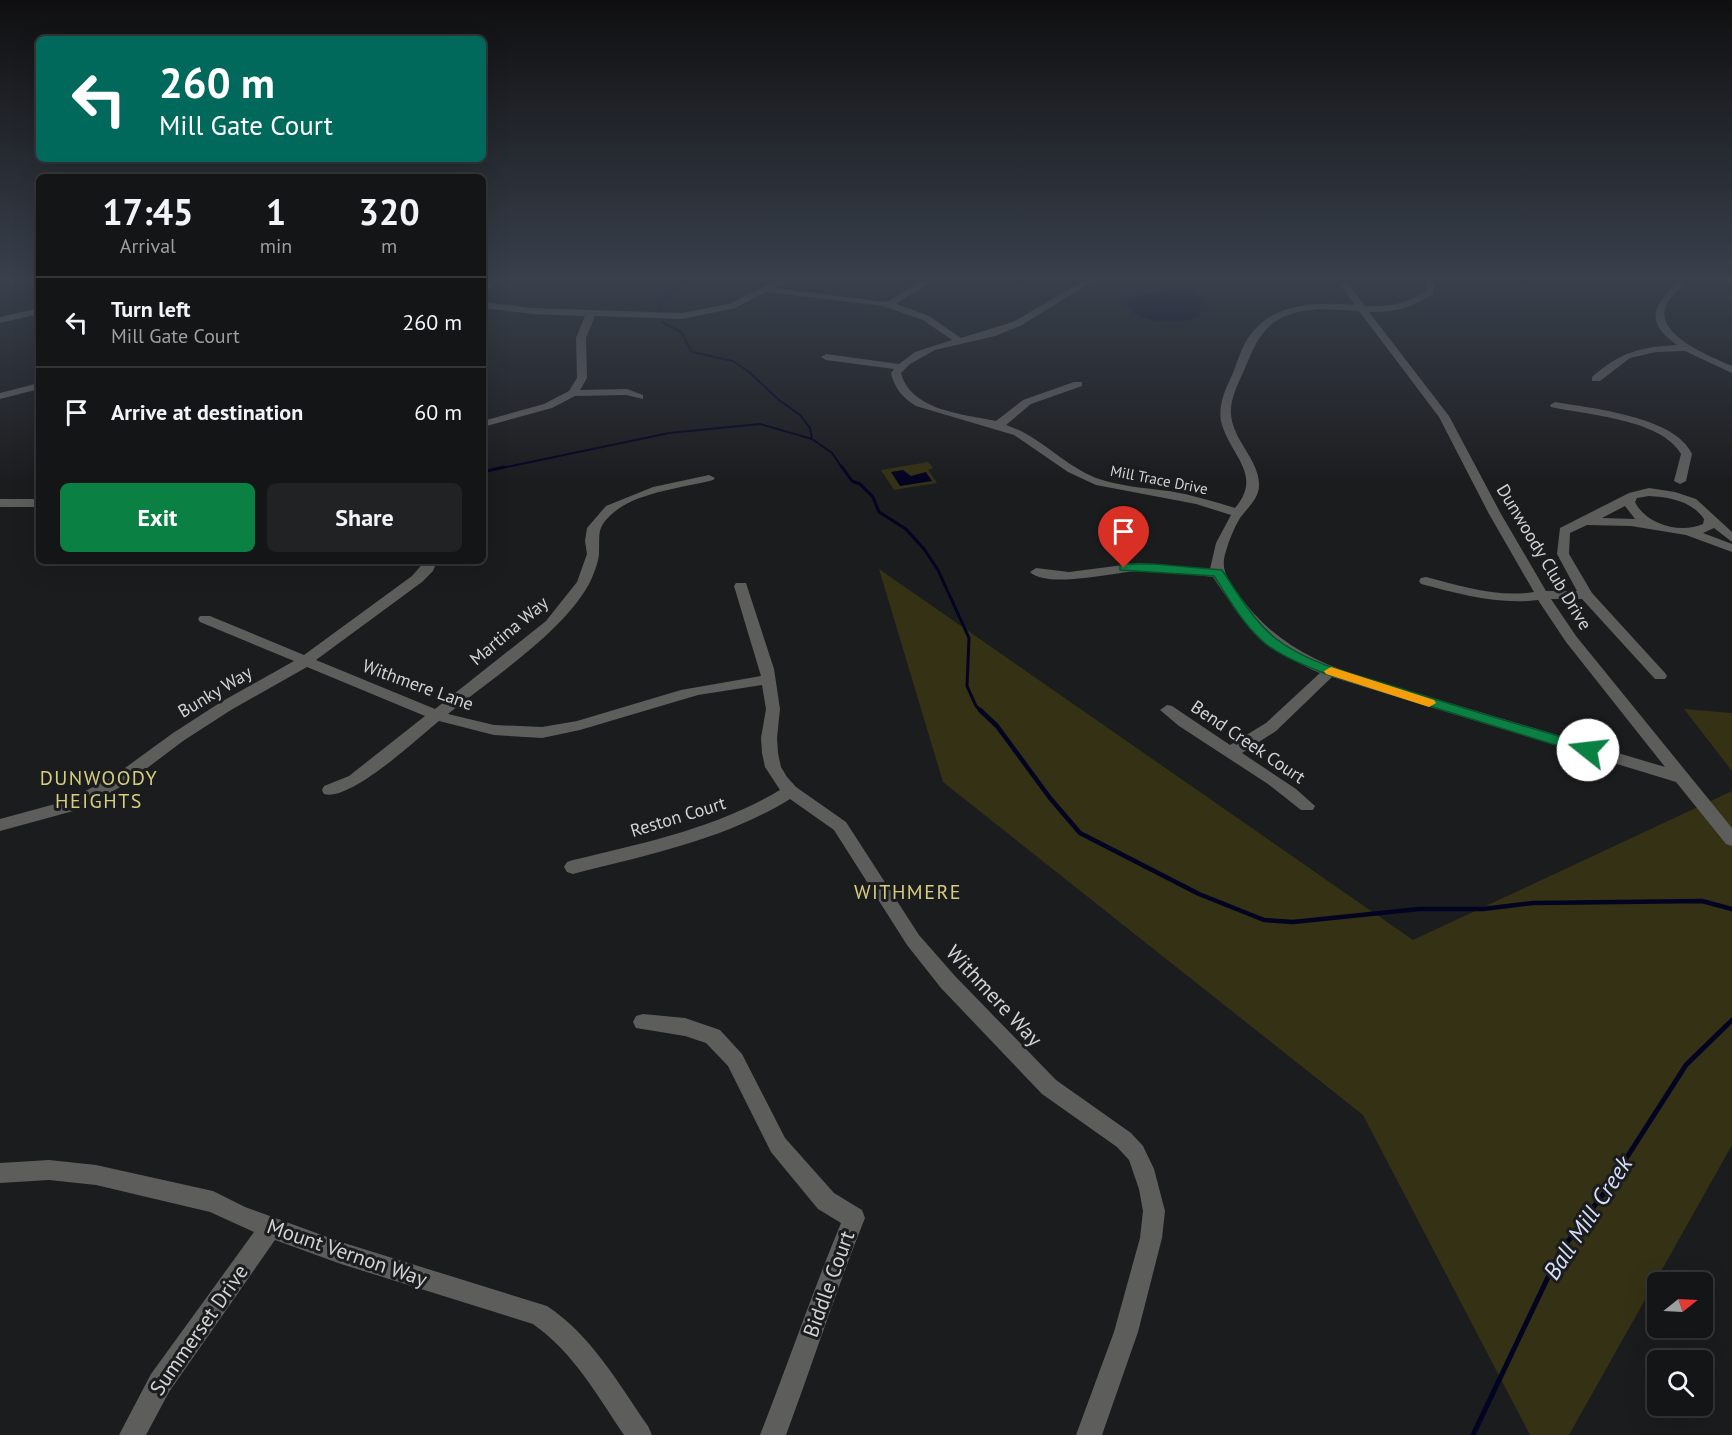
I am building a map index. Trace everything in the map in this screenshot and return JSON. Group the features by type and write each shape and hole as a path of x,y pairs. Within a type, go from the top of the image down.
{"street":[{"path":"573,393 582,378 581,348"},
{"path":"826,357 900,368 910,358 940,348"},
{"path":"1247,348 1229,389 1225,407 1226,425 1250,468 1253,478 1252,496 1238,513 1222,547 1217,563 1217,573 1247,617 1271,641 1304,660 1330,671 1451,710 1680,777"},
{"name":"Dunwoody Club Drive","path":"1393,348 1444,416 1495,514 1542,595 1571,639 1732,840"},
{"path":"1596,380 1617,360 1628,354 1650,350 1684,348 1732,370"},
{"name":"Mill Trace Drive","path":"900,368 896,373 896,380 903,394 911,399 932,408 998,426 1031,440 1065,468 1086,478 1137,492 1190,499 1238,513"},
{"path":"998,426 1028,402 1078,384"},
{"path":"0,396 36,387"},
{"path":"486,423 548,406 573,393 627,392 639,397"},
{"path":"1555,405 1607,415 1651,427 1672,437 1684,448 1687,458 1680,481"},
{"name":"Martina Way","path":"330,790 355,780 551,624 583,583 593,554 591,541 593,528 610,509 657,489 709,478"},
{"path":"1660,676 1586,596 1563,554 1564,531 1637,494 1680,481"},
{"path":"1680,481 1710,519 1732,538"},
{"path":"1648,492 1679,497 1700,507"},
{"path":"1631,499 1630,505 1634,513 1658,526"},
{"path":"0,503 36,503"},
{"path":"1689,532 1705,529 1709,526 1710,519"},
{"path":"1585,521 1631,522 1658,526 1689,532 1732,548"},
{"name":"Bunky Way","path":"0,825 51,813 92,796 120,780 178,737 226,706 304,662 417,579 430,564"},
{"path":"1036,572 1069,576 1139,567 1217,573"},
{"path":"1426,581 1462,591 1490,595 1522,598 1542,595 1586,596"},
{"name":"Withmere Way","path":"741,586 759,637 767,669 773,709 769,738 773,767 790,791 840,826 913,940 948,982 1049,1087 1124,1140 1136,1153 1143,1169 1154,1211 1151,1238 1126,1332 1089,1435"},
{"name":"Withmere Lane","path":"205,619 304,662 467,726 531,733 550,731 731,682 768,680"},
{"path":"1231,752 1270,726 1330,671"},
{"name":"Bend Creek Court","path":"1167,710 1194,732 1231,752 1289,791 1307,806"},
{"name":"Reston Court","path":"573,867 705,832 767,807 790,791"},
{"name":"Biddle Court","path":"643,1022 685,1027 713,1036 735,1060 778,1145 826,1201 854,1218 826,1287 805,1351 773,1435"},
{"name":"Mount Vernon Way","path":"0,1173 49,1170 96,1175 213,1202 240,1216 352,1256 539,1314 555,1323 577,1347 639,1435"},
{"name":"Summerset Drive","path":"132,1435 160,1383 271,1227"}],"shaded area":[{"path":"928,462 933,468 928,470 937,483 894,490 881,470"},
{"path":"879,569 1413,940 1732,791 1732,1145 1661,1272 1647,1272 1647,1296 1569,1435 1530,1435 1363,1115 943,782"},
{"path":"1684,709 1732,713 1732,771"}],"water":[{"path":"903,470 911,476 926,472 932,481 900,486 891,472"}],"waterway":[{"path":"690,348 692,352 733,361 749,372 779,400 800,415 810,428 812,439"},
{"path":"497,469 669,433 760,424 812,439"},
{"path":"812,439 832,453 843,469"},
{"path":"486,471 504,467"},
{"path":"842,467 852,481 860,484 873,497 879,512 906,529 924,549 938,570 969,638 967,686 980,710"},
{"path":"980,710 997,726 1050,798 1080,833 1199,894 1264,920 1293,922 1419,909 1483,909 1533,903 1702,901 1732,909"},
{"name":"Ball Mill Creek","path":"1727,1025 1732,1020"},
{"name":"Ball Mill Creek","path":"1473,1435 1560,1252 1604,1193 1686,1065 1727,1025"}],"slow traffic":[{"path":"1331,671 1429,703"}],"district":[{"name":"DUNWOODY HEIGHTS","path":"99,790"},
{"name":"WITHMERE","path":"908,892"}],"route":[{"path":"1124,568 1154,567 1217,573 1247,617 1271,641 1304,660 1330,671 1451,710 1588,750"}]}
